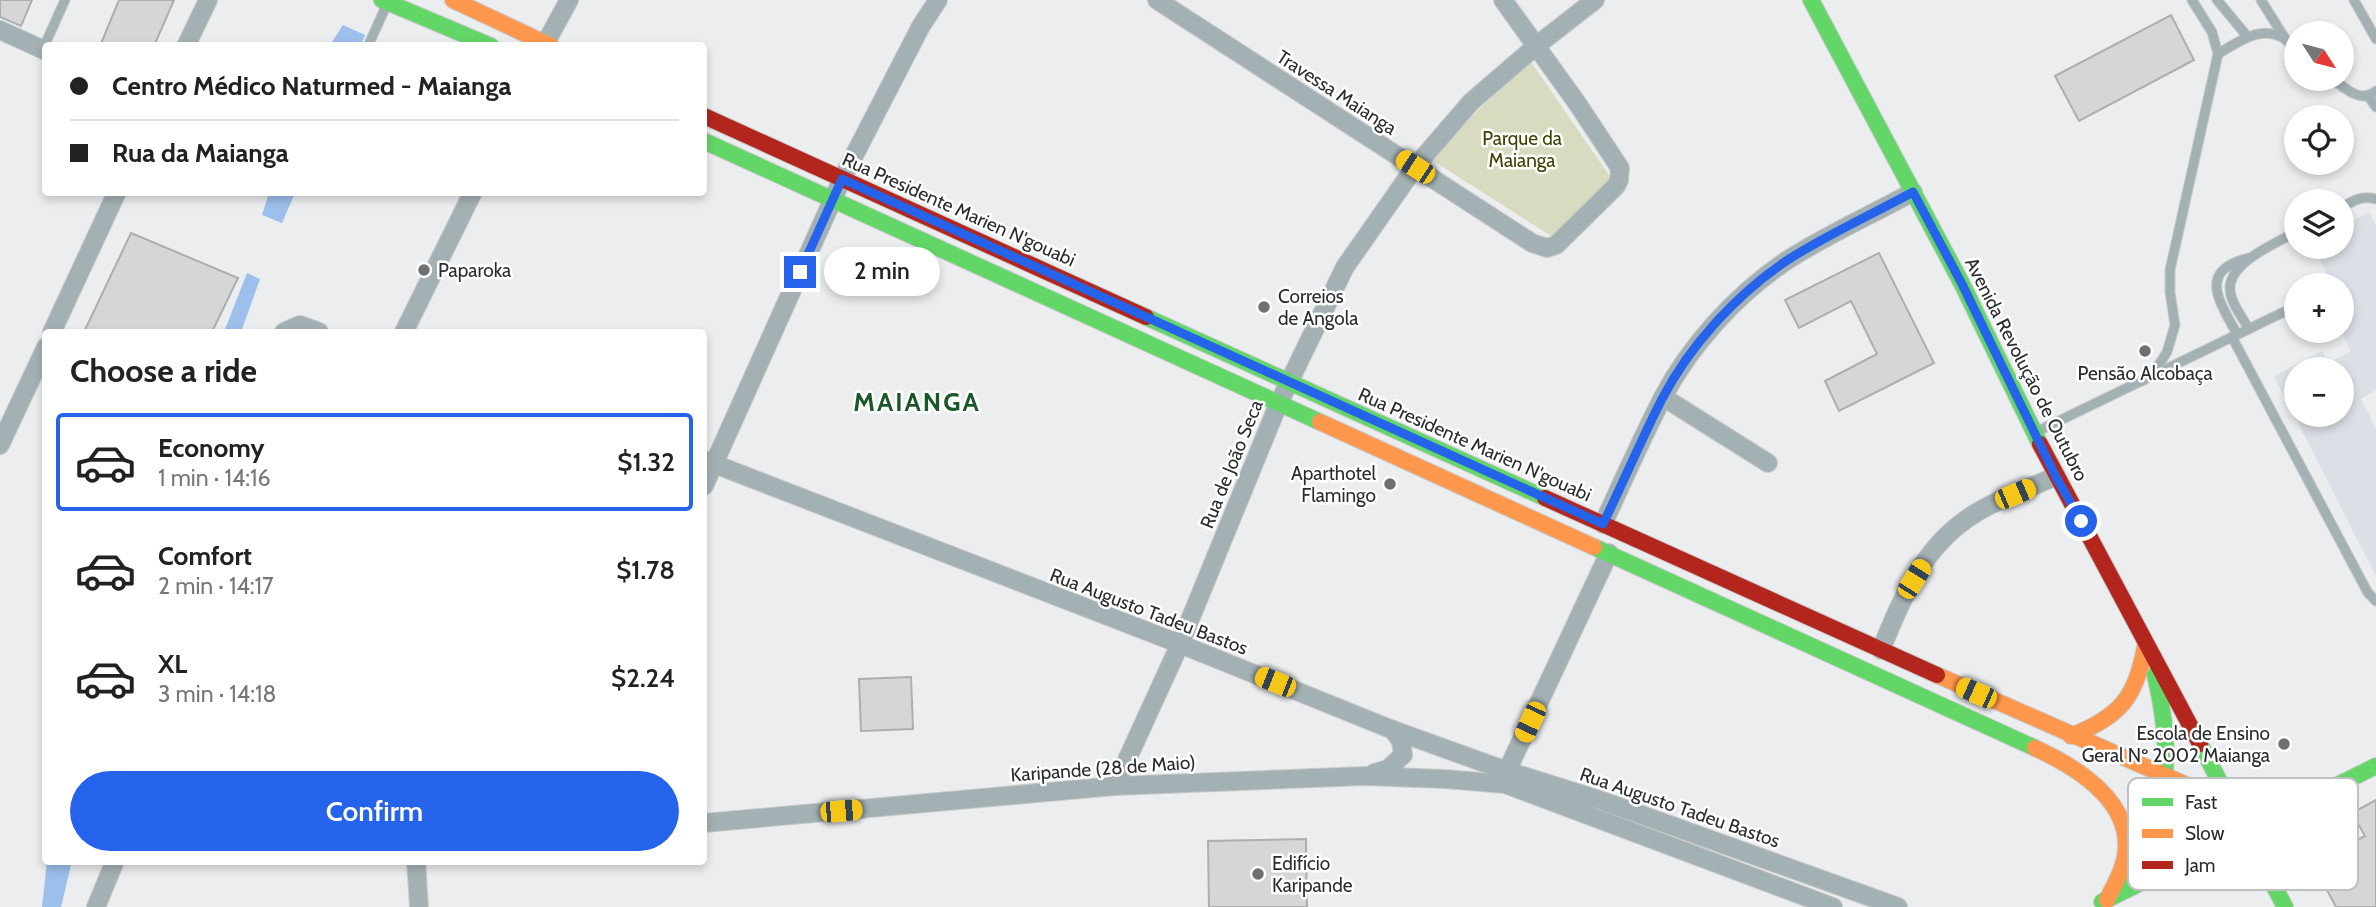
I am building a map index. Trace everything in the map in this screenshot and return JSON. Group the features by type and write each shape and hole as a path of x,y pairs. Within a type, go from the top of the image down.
{"street":[{"path":"453,0 541,42"},
{"path":"548,42 569,0"},
{"path":"708,462 842,179 938,0"},
{"name":"Travessa Maianga","path":"1157,0 1532,243 1547,248 1556,244 1616,186 1620,174 1617,160 1503,0"},
{"name":"Rua de João Seca","path":"1115,786 1180,644 1278,405 1345,267 1415,167 1471,102 1595,0"},
{"name":"Avenida Revolução de Outubro","path":"1811,0 1962,284 2056,477 2146,639 2218,778"},
{"path":"188,42 207,1"},
{"path":"385,1 482,42"},
{"path":"0,30 42,49"},
{"name":"Rua Presidente Marien N'gouabi","path":"707,117 2071,736 2171,778"},
{"path":"707,142 2062,761 2090,779 2116,809 2126,847 2123,866 2100,903"},
{"path":"1603,524 1663,397 1690,355 1722,316 1745,293 1787,261 1913,192"},
{"path":"53,329 115,196"},
{"path":"405,329 471,196"},
{"path":"291,329 300,325 311,329"},
{"path":"0,445 42,356"},
{"path":"1663,397 1768,463"},
{"name":"Rua Augusto Tadeu Bastos","path":"708,462 1180,644 1833,907"},
{"path":"1881,650 1903,596 1944,537 1966,519 1994,503 2056,477"},
{"path":"1506,777 1608,553"},
{"path":"2071,736 2111,717 2127,703 2142,668 2146,639"},
{"path":"2146,639 2168,742 2166,776"},
{"path":"1364,776 1388,769 1403,755 1401,741 1393,730"},
{"path":"2352,778 2376,766"},
{"name":"Karipande (28 de Maio)","path":"707,823 1115,786 1364,776 1506,777"},
{"name":"Rua Augusto Tadeu Bastos","path":"1506,777 1600,800 1898,907"},
{"path":"96,907 113,865"},
{"path":"416,865 419,907"},
{"path":"2100,903 2128,871"},
{"path":"2100,903 2128,889"},
{"name":"Avenida Revolução de Outubro","path":"2276,890 2285,907"}],"lane":[{"path":"47,42 65,0"},
{"path":"2142,380 2160,363 2167,352 2175,325 2170,292 2171,270 2218,54 2212,32 2192,0"},
{"path":"2217,0 2247,36"},
{"path":"2261,0 2284,37"},
{"path":"2354,0 2376,39"},
{"path":"370,42 385,1"},
{"path":"2218,54 2247,36 2265,34 2284,39"},
{"path":"2352,91 2360,96 2372,94 2376,107"},
{"path":"2354,201 2369,197 2376,199"},
{"path":"2284,239 2223,268 2215,288 2234,336 2368,593 2376,601"},
{"path":"2249,328 2230,289 2236,274 2251,257"},
{"path":"2035,433 2284,312"}],"shaded area":[{"path":"2369,212 2376,226 2376,390 2361,399 2376,429 2376,576 2300,427 2354,427 2354,357 2340,357 2351,351 2347,343 2354,343 2354,273 2326,273 2319,259 2354,259 2354,220"},
{"path":"2322,351 2325,357 2310,357"},
{"path":"2284,371 2284,396 2274,376"}],"green space":[{"name":"Parque da Maianga","path":"1531,62 1611,178 1551,236 1432,160 1479,109"}],"water":[{"path":"343,25 365,35 362,42 332,42"},
{"path":"268,196 294,196 282,223 262,215"},
{"path":"247,273 260,279 242,329 225,329"},
{"path":"47,865 71,865 61,907 42,907"}],"building":[{"path":"0,0 32,0 21,26 0,17"},
{"path":"119,0 174,0 156,42 102,42"},
{"path":"2171,15 2194,60 2079,121 2055,76"},
{"path":"131,233 238,278 213,329 85,329"},
{"path":"1879,253 1934,363 1839,411 1825,381 1877,354 1851,301 1799,328 1785,300"},
{"path":"911,677 913,729 861,731 859,679"},
{"path":"2376,800 2376,907 2336,907 2327,890 2358,890 2358,840 2365,836 2358,824 2358,810"},
{"name":"Edifício Karipande","path":"1306,839 1307,907 1209,907 1208,841"}],"traffic: fast":[{"path":"382,0 482,42"},
{"path":"1811,0 1962,284 2040,444"},
{"path":"707,142 1320,422"},
{"path":"1146,317 1545,498"},
{"path":"1594,547 2035,748"},
{"path":"2155,675 2165,730 2164,778"},
{"path":"2200,744 2218,778"},
{"path":"2352,778 2376,766"},
{"path":"2126,874 2128,871"},
{"path":"2102,902 2128,889"},
{"path":"2276,890 2285,907"}],"traffic: slow":[{"path":"453,0 542,42"},
{"path":"1320,422 1594,547"},
{"path":"2071,736 2102,721 2123,704 2136,680 2145,647"},
{"path":"1937,675 2171,778"},
{"path":"2035,748 2082,774 2109,799 2119,814 2125,831 2126,849 2124,863 2107,900"}],"traffic: jam":[{"path":"707,117 1146,317"},
{"path":"2040,444 2200,744"},
{"path":"1545,498 1937,675"}],"place":[{"name":"Paparoka","path":"424,270"},
{"name":"Correios de Angola","path":"1264,307"},
{"name":"Pensão Alcobaça","path":"2145,351"},
{"name":"Aparthotel Flamingo","path":"1390,484"},
{"name":"Escola de Ensino Geral Nº 2002 Maianga","path":"2284,744"},
{"name":"Edifício Karipande","path":"1258,874"}],"district":[{"name":"MAIANGA","path":"917,402"}],"route":[{"path":"800,272 842,179 1603,524 1663,397 1690,355 1722,316 1745,293 1787,261 1913,192 1962,284 2056,477 2081,521"}]}
